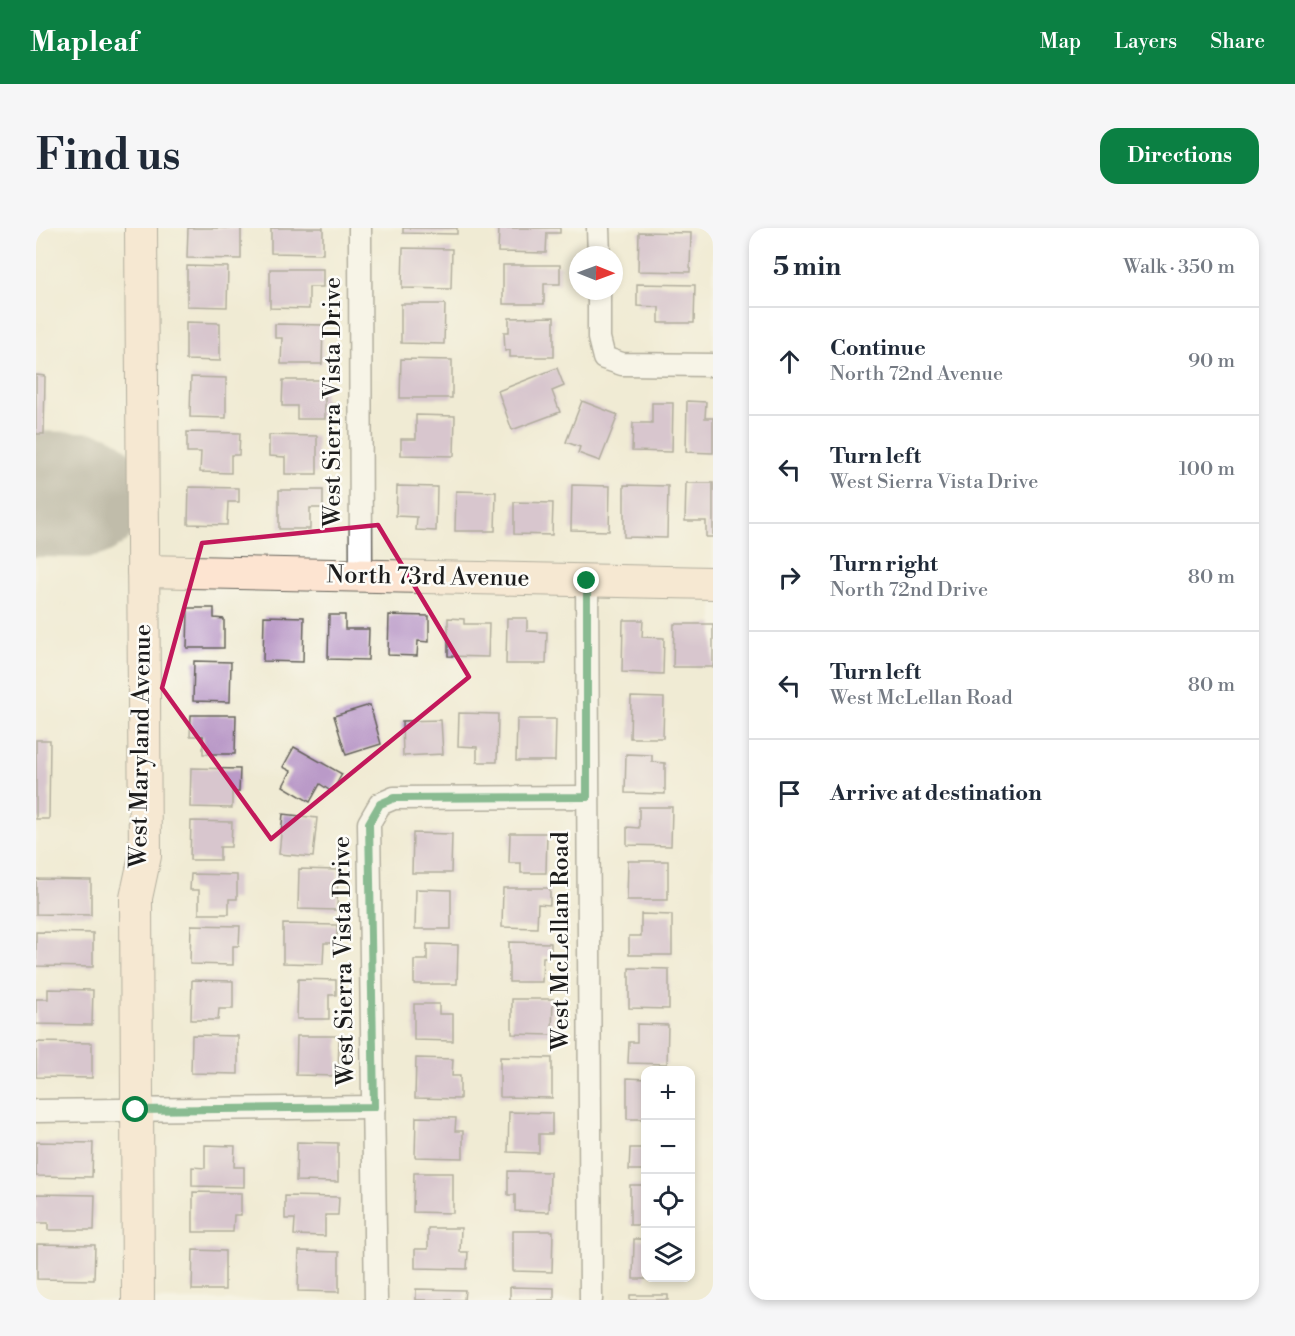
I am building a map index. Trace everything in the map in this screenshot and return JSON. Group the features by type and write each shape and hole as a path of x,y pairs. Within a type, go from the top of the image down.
{"street":[{"name":"West Maryland Avenue","path":"138,1300 136,898 145,856 141,228"},
{"name":"West Sierra Vista Drive","path":"360,228 361,576"},
{"path":"598,228 599,246"},
{"path":"599,300 600,338 604,357 622,364 713,365"},
{"name":"North 73rd Avenue","path":"143,571 713,583"},
{"name":"West McLellan Road","path":"587,581 591,1300"},
{"name":"West Sierra Vista Drive","path":"376,1300 369,823 380,804 394,798 587,797"},
{"path":"36,1111 374,1107"}],"highlighted area":[{"path":"378,525 469,677 271,839 162,688 202,543"}],"building":[{"path":"188,228 241,228 241,259 187,258"},
{"path":"271,228 323,228 323,254 271,253"},
{"path":"403,228 457,228 457,234 403,233"},
{"path":"499,228 560,228 560,233 547,233 546,253 498,252"},
{"path":"639,232 691,233 690,272 638,271"},
{"path":"403,248 452,249 451,289 402,288"},
{"path":"503,265 560,265 560,284 544,284 544,304 503,304"},
{"path":"187,266 228,267 227,307 187,306"},
{"path":"270,269 323,269 323,287 309,287 309,309 270,308"},
{"path":"637,284 695,285 694,323 659,323 659,307 637,306"},
{"path":"401,304 445,304 444,344 401,343"},
{"path":"554,317 554,357 510,357 510,350 505,351 504,332 509,332 509,318"},
{"path":"186,322 220,323 220,361 186,360"},
{"path":"275,324 323,325 322,364 281,364 282,338 275,338"},
{"path":"401,359 452,360 452,398 400,398"},
{"path":"557,368 564,386 552,391 560,412 512,430 498,391"},
{"path":"36,375 45,376 44,434 36,434"},
{"path":"191,377 226,378 226,418 190,417"},
{"path":"283,380 325,380 325,419 297,419 297,406 282,406"},
{"path":"582,401 618,415 600,461 578,453 580,447 566,442"},
{"path":"687,401 706,402 705,418 713,418 713,453 686,452"},
{"path":"652,403 673,403 672,452 632,451 633,423 652,423"},
{"path":"416,415 455,416 454,456 401,455 401,439 416,439"},
{"path":"187,432 240,433 239,455 231,455 231,473 200,472 201,452 187,452"},
{"path":"269,435 317,436 317,474 285,474 285,457 269,456"},
{"path":"686,483 713,483 713,537 706,537 706,521 685,521"},
{"path":"572,485 610,486 609,531 571,530"},
{"path":"624,485 668,486 667,538 624,537"},
{"path":"397,486 437,487 436,531 416,530 417,517 396,516"},
{"path":"189,487 239,488 239,502 228,502 227,525 188,524"},
{"path":"279,490 323,490 323,508 310,508 310,529 279,529"},
{"path":"456,491 496,492 495,531 455,531"},
{"path":"514,502 553,503 552,535 514,534"},
{"path":"188,608 214,608 214,618 224,619 224,648 187,648"},
{"path":"329,615 345,615 345,629 369,629 368,660 328,659"},
{"path":"389,615 429,616 429,642 418,641 417,656 388,655"},
{"path":"264,616 304,617 303,662 263,661"},
{"path":"448,618 464,619 464,624 489,624 488,657 448,656"},
{"path":"507,618 527,618 527,631 547,632 546,664 506,664"},
{"path":"623,620 643,620 642,637 664,638 663,674 622,672"},
{"path":"674,624 713,624 713,667 673,667"},
{"path":"194,661 231,662 230,702 193,701"},
{"path":"631,697 664,698 663,738 630,738"},
{"path":"370,705 381,744 346,755 334,716"},
{"path":"459,713 498,714 497,762 477,762 477,747 458,746"},
{"path":"191,715 236,715 235,754 203,754 203,736 190,736"},
{"path":"517,719 556,719 555,761 516,761"},
{"path":"441,720 443,754 403,756 402,721"},
{"path":"36,740 50,740 49,819 36,819"},
{"path":"294,747 342,774 332,792 320,784 310,802 283,786 291,771 283,767"},
{"path":"626,754 652,755 652,762 665,763 665,794 625,793"},
{"path":"191,768 240,769 239,792 232,792 232,808 190,807"},
{"path":"639,807 672,807 671,846 627,845 627,827 639,828"},
{"path":"283,814 317,818 313,857 279,854"},
{"path":"191,821 232,822 231,847 220,847 220,860 190,860"},
{"path":"413,833 452,834 451,873 412,873"},
{"path":"510,833 547,833 546,873 521,873 521,863 509,863"},
{"path":"628,861 668,861 668,900 627,900"},
{"path":"299,869 338,870 337,910 298,909"},
{"path":"191,874 237,875 237,899 229,899 229,914 199,914 199,890 190,890"},
{"path":"36,879 91,880 91,915 36,914"},
{"path":"503,888 550,888 550,905 538,904 537,928 502,927"},
{"path":"416,889 451,890 451,929 415,929"},
{"path":"641,914 672,915 672,955 629,955 629,936 641,936"},
{"path":"283,924 337,925 337,943 324,943 323,964 283,963"},
{"path":"191,925 240,926 239,946 233,946 233,965 190,964"},
{"path":"36,932 93,933 93,967 36,966"},
{"path":"509,942 551,943 551,957 543,957 542,982 509,982"},
{"path":"427,944 458,945 457,984 414,984 414,960 427,960"},
{"path":"629,968 669,969 669,1009 629,1008"},
{"path":"298,979 336,980 336,995 329,995 329,1019 297,1019"},
{"path":"192,980 233,981 233,1009 219,1009 218,1020 191,1020"},
{"path":"48,989 93,990 92,1025 36,1024 36,999 48,999"},
{"path":"512,999 553,999 552,1035 512,1034"},
{"path":"414,1004 439,1004 439,1014 453,1014 453,1041 414,1040"},
{"path":"637,1024 668,1025 667,1064 628,1063 629,1042 637,1042"},
{"path":"192,1035 238,1036 238,1074 191,1073"},
{"path":"297,1036 339,1036 338,1076 296,1075"},
{"path":"36,1042 92,1043 92,1078 36,1077"},
{"path":"500,1057 552,1058 552,1098 500,1097"},
{"path":"416,1058 453,1059 452,1076 460,1076 460,1099 415,1098"},
{"path":"627,1078 641,1079 641,1119 627,1119"},
{"path":"509,1112 552,1113 552,1134 539,1134 539,1153 508,1152"},
{"path":"416,1117 456,1118 455,1131 463,1131 463,1158 415,1157"},
{"path":"36,1142 93,1143 92,1177 36,1176"},
{"path":"297,1142 338,1143 338,1182 296,1181"},
{"path":"205,1145 235,1146 234,1167 244,1167 244,1187 192,1186 192,1167 205,1168"},
{"path":"630,1148 641,1148 641,1170 629,1170"},
{"path":"508,1171 550,1172 549,1212 515,1211 515,1195 508,1195"},
{"path":"414,1173 453,1173 453,1213 413,1212"},
{"path":"630,1185 641,1185 641,1225 630,1225"},
{"path":"193,1192 241,1193 241,1215 234,1215 233,1232 193,1232"},
{"path":"36,1194 95,1195 94,1230 48,1230 48,1223 36,1223"},
{"path":"285,1196 339,1197 338,1215 325,1215 325,1236 294,1235 295,1219 285,1219"},
{"path":"428,1228 461,1228 460,1252 468,1252 467,1269 415,1268 415,1249 428,1249"},
{"path":"513,1231 553,1231 552,1272 513,1271"},
{"path":"634,1239 641,1239 641,1279 633,1279"},
{"path":"37,1244 95,1245 94,1280 37,1279"},
{"path":"193,1250 225,1251 225,1290 192,1290"},
{"path":"299,1251 339,1252 339,1292 298,1291"},
{"path":"510,1287 554,1288 554,1300 510,1300"},
{"path":"416,1289 465,1290 464,1300 416,1300"},
{"path":"630,1295 668,1295 668,1300 630,1300"}],"runway":[{"path":"36,494 83,495"}],"route":[{"path":"136,1110 374,1107 369,823 380,804 394,798 587,797 587,581"}]}
